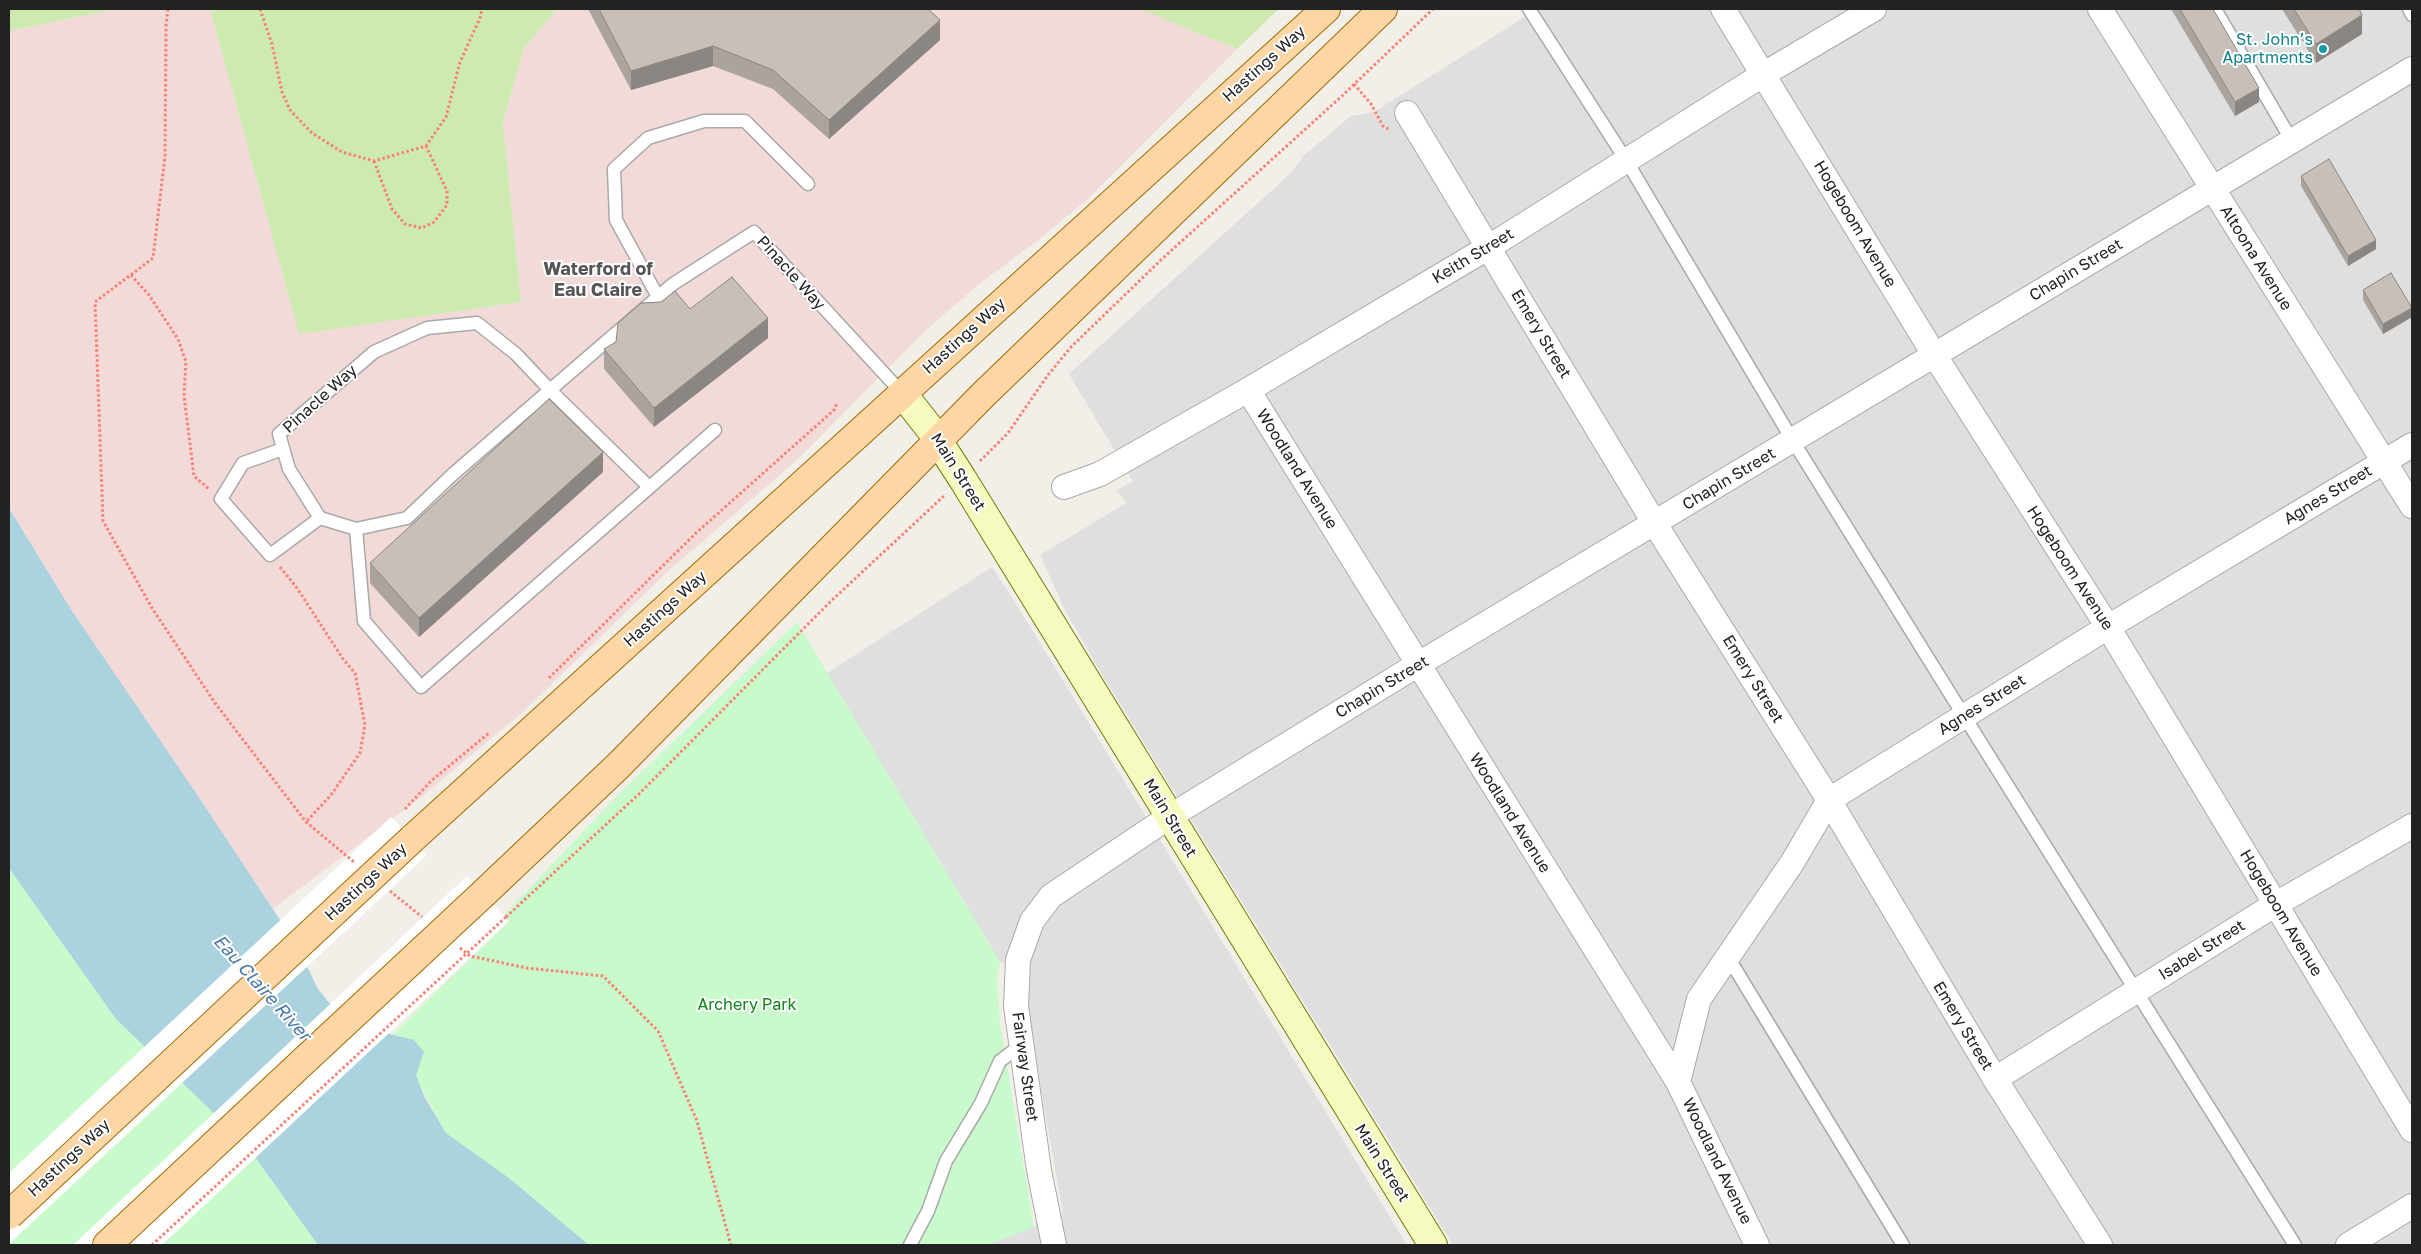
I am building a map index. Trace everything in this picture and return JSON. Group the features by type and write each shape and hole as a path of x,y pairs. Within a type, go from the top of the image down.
{"main road":[{"name":"Hastings Way","path":"9,1215 412,839 1326,9"},
{"path":"107,1245 618,766 940,442 984,394 1383,9"}],"street":[{"name":"Hogeboom Avenue","path":"1723,9 1934,356 2108,627 2412,1130"},
{"name":"Keith Street","path":"1064,487 1100,474 1248,390 1489,247 1764,74 1874,9"},
{"name":"Altoona Avenue","path":"2100,9 2412,506"},
{"name":"Chapin Street","path":"1051,896 1169,817 1417,665 2412,69"},
{"name":"Emery Street","path":"1407,113 1655,524 1829,800 1995,1079 2100,1245"},
{"name":"Woodland Avenue","path":"1248,390 1417,665 1678,1082 1757,1245"},
{"name":"Main Street","path":"902,393 940,442 1433,1245"},
{"name":"Agnes Street","path":"1678,1082 1699,999 1792,863 1829,800 2108,627 2412,445"},
{"name":"Isabel Street","path":"1995,1079 2276,904 2412,826"},
{"name":"Fairway Street","path":"1051,896 1032,921 1018,960 1016,1006 1040,1170 1054,1245"},
{"path":"2348,1245 2412,1206"}],"lane":[{"path":"1529,9 1626,160 1793,441 2295,1245"},
{"path":"2215,9 2292,141"},
{"path":"2409,9 2412,15"},
{"path":"658,297 616,220 614,169 648,138 704,121 745,121 808,184"},
{"name":"Pinacle Way","path":"550,390 516,354 477,323 427,328 374,352 280,434 289,469 320,518 356,529 407,518 550,390 673,284 754,232 902,393"},
{"path":"550,390 649,487"},
{"path":"356,529 364,621 420,686 714,430"},
{"path":"284,449 244,463 221,499 270,554 320,518"},
{"path":"1728,957 1903,1245"},
{"path":"910,1245 928,1211 946,1161 981,1103 1000,1061 1021,1045"}],"path":[{"path":"99,412 95,302 153,258 165,156 166,25 168,9"},
{"path":"260,9 272,44 282,92 290,110 312,133 342,152 374,161 426,146 446,117 460,62 480,18 482,9"},
{"path":"374,161 392,210 405,224 422,228 434,222 447,205 447,190 426,146"},
{"path":"131,275 149,295 178,339 186,362 184,396 194,476 221,499"},
{"path":"542,685 696,533 834,410 837,403"},
{"path":"270,554 297,588 343,659 355,673 365,725 360,753 331,795 306,822"},
{"path":"401,814 431,781 492,731"},
{"path":"152,1245 506,917"}],"shaded area":[{"path":"116,9 210,9 299,333 521,302 503,123 523,50 557,9 1140,9 1237,49 1089,198 1042,237 979,284 925,331 798,459 665,574 525,710 424,795 273,909 72,611 9,508 9,31"},
{"path":"1533,9 2412,9 2412,1245 1453,1245 1101,673 1064,608 1040,555 1126,503 1117,490 1133,481 1069,374 1291,173 1304,155 1351,116 1374,112 1534,11"},
{"path":"992,567 1407,1245 987,1245 1063,1214 1030,1027 1027,1002 1028,975 1000,962 827,673"}],"green space":[{"path":"9,9 116,9 9,31"},
{"path":"210,9 557,9 523,50 503,123 521,302 299,334"},
{"path":"1140,9 1279,9 1237,49"},
{"name":"Archery Park","path":"797,622 1000,962 997,977 1000,1023 1034,1227 987,1245 589,1245 509,1178 446,1133 392,1035 509,921 504,915 616,797"},
{"path":"9,868 28,894 245,1143 318,1245 9,1245"}],"water":[{"name":"Eau Claire River","path":"9,508 72,611 296,944 318,989 335,1010 353,1025 414,1040 424,1052 416,1075 424,1096 446,1133 509,1178 589,1245 318,1245 245,1143 116,1019 9,868"}],"pier":[{"path":"391,817 427,855 9,1244 9,1173"},
{"path":"467,876 509,921 162,1245 73,1245"}],"building":[{"path":"599,9 928,9 940,20 829,120 773,70 713,46 631,71"},
{"path":"2180,9 2213,9 2259,88 2235,102"},
{"path":"2294,9 2359,9 2362,15 2316,44"},
{"path":"2329,159 2376,240 2348,256 2301,176"},
{"path":"2391,273 2412,308 2383,324 2363,290"},
{"path":"732,277 768,318 654,408 604,349 616,342 618,323 641,303 661,302 675,291 690,309"},
{"path":"549,399 603,452 419,618 370,563"}],"place":[{"name":"St. John’s Apartments","path":"2323,49"}],"district":[{"name":"Waterford of Eau Claire","path":"598,279"}]}
